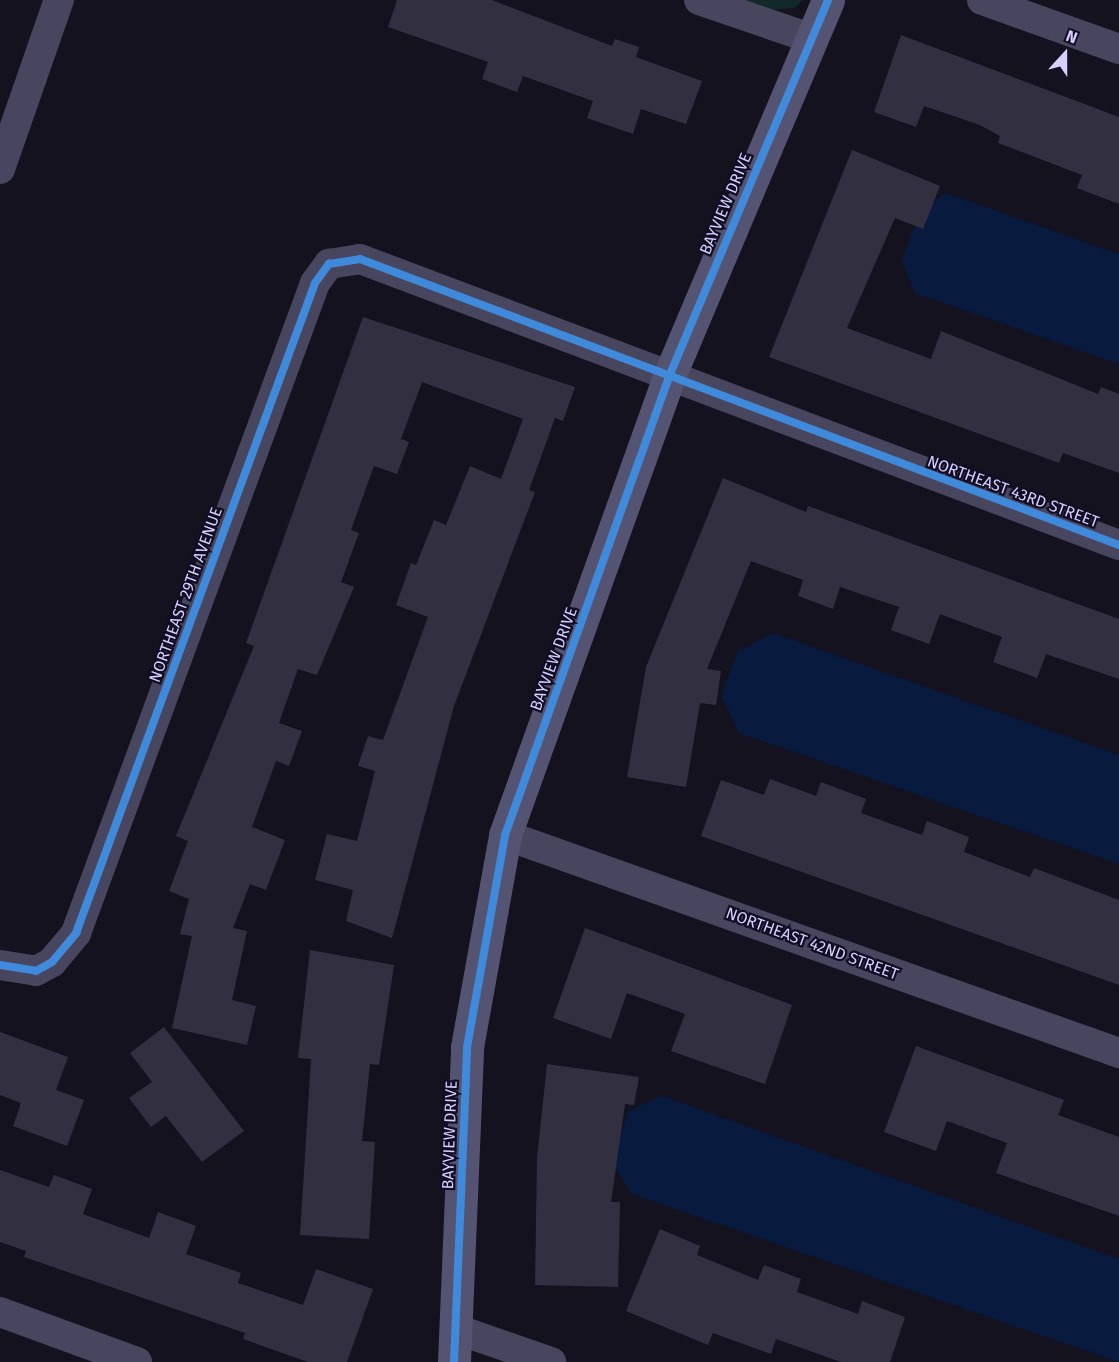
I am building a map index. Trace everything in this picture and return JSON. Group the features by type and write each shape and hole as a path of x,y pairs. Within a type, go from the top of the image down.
{"street":[{"path":"0,169 59,0"},
{"path":"699,0 810,38"},
{"name":"BAYVIEW DRIVE","path":"454,1362 467,1047 505,835 668,380 810,38 828,0"},
{"path":"982,0 1119,49"},
{"name":"NORTHEAST 43RD STREET","path":"360,259 668,380 1119,545"},
{"name":"NORTHEAST 29TH AVENUE","path":"0,965 36,971 52,962 76,933 315,283 329,264 360,259"},
{"name":"NORTHEAST 42ND STREET","path":"505,835 1119,1053"},
{"path":"0,1312 137,1362"},
{"path":"456,1329 551,1362"}],"green space":[{"path":"741,0 803,0 794,8 771,10"}],"water":[{"path":"946,193 1119,254 1119,364 915,293 902,261 921,208"},
{"path":"773,633 1119,755 1119,864 739,733 721,696 738,651"},
{"path":"662,1096 1119,1259 1119,1362 632,1194 613,1164 628,1111"}],"building":[{"path":"397,0 492,0 612,46 615,39 639,47 636,57 702,81 686,124 641,109 633,134 587,118 593,101 523,76 517,92 482,79 488,62 388,27"},
{"path":"901,35 1119,117 1119,204 1077,188 1082,175 998,143 1000,136 980,125 924,106 916,127 874,112"},
{"path":"852,150 940,186 923,229 895,218 847,328 931,359 941,331 1098,394 1101,387 1119,394 1119,473 1063,453 1059,463 769,357"},
{"path":"363,317 575,387 563,421 555,418 529,490 535,492 454,706 392,938 346,921 353,890 315,880 327,834 357,841 375,771 358,766 368,736 383,740 428,617 396,605 411,563 416,565 434,520 446,525 470,466 501,479 523,419 422,382 401,439 409,442 397,474 374,466 351,530 359,533 341,582 354,587 317,675 298,669 279,723 302,731 289,766 276,761 252,827 285,840 266,890 250,884 233,928 247,931 232,1000 256,1006 247,1045 172,1028 192,936 180,934 189,899 169,891 188,841 176,836 254,646 246,643"},
{"path":"723,478 806,512 808,506 1119,619 1119,679 1046,654 1037,678 993,662 1002,637 940,614 929,644 891,630 899,607 840,587 833,609 798,596 803,580 751,561 707,669 721,671 716,705 700,703 686,787 627,777 646,667"},
{"path":"770,779 816,796 821,782 866,799 861,813 922,835 927,821 969,837 964,852 1030,877 1034,868 1119,900 1119,985 701,836 721,780 764,795"},
{"path":"585,928 792,1005 765,1084 671,1051 685,1014 627,993 611,1039 553,1018"},
{"path":"310,950 394,965 379,1065 370,1064 362,1141 375,1142 369,1239 300,1235 311,1059 298,1058"},
{"path":"164,1027 244,1131 202,1162 166,1116 151,1127 129,1098 152,1082 130,1053"},
{"path":"0,1032 68,1057 56,1090 84,1100 67,1146 13,1126 21,1103 0,1095"},
{"path":"916,1046 1064,1100 1058,1115 1119,1137 1119,1216 996,1173 1007,1143 947,1121 936,1151 884,1132"},
{"path":"547,1064 639,1077 634,1105 625,1104 611,1202 620,1202 618,1287 535,1285 537,1158"},
{"path":"0,1170 49,1187 54,1175 92,1189 83,1214 149,1238 158,1212 196,1226 186,1254 241,1273 238,1283 303,1305 316,1269 373,1289 347,1362 308,1362 243,1339 245,1333 24,1257 26,1251 0,1242"},
{"path":"660,1229 700,1246 697,1255 758,1280 764,1265 801,1279 797,1292 858,1314 862,1301 905,1317 890,1362 841,1362 776,1339 771,1354 713,1333 708,1345 626,1311"}],"cycle path":[{"path":"454,1362 467,1047 505,835 668,379 828,0"},
{"path":"0,965 36,971 52,962 76,933 315,283 329,264 360,259 1119,545"}]}
